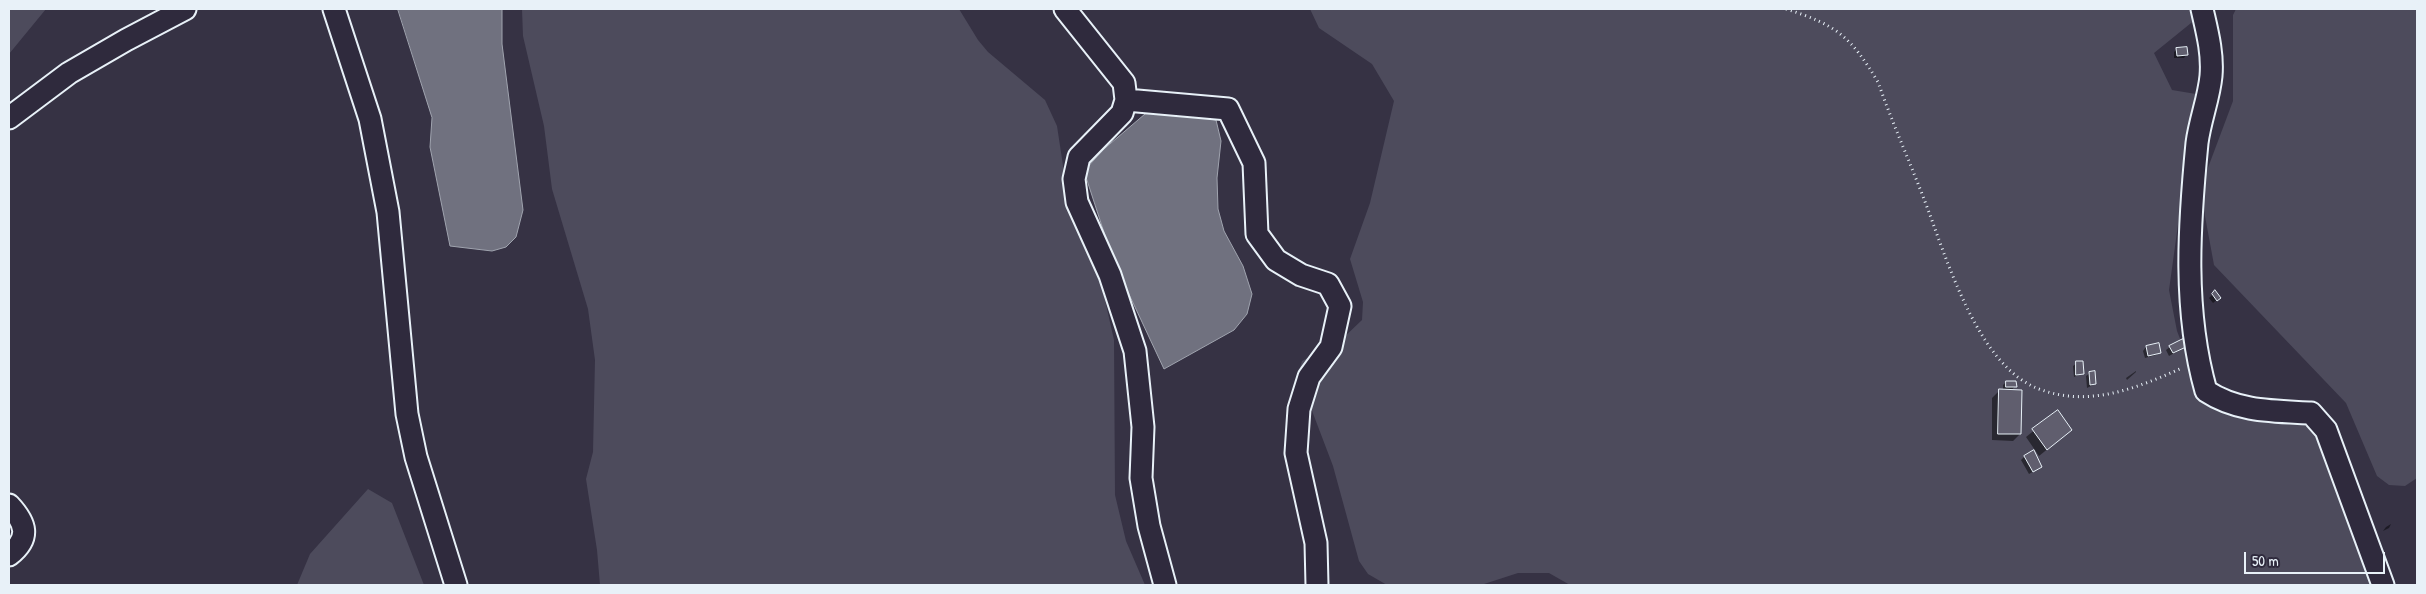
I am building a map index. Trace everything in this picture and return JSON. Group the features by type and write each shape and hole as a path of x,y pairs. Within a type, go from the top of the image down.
{"street":[{"path":"9,118 70,73 126,40 185,9"},
{"path":"334,9 370,119 388,212 407,414 416,458 456,585"},
{"path":"1065,9 1124,83 1126,100 1122,113 1079,157 1074,179 1077,202 1110,275 1135,351 1143,427 1141,478 1149,526 1166,585"},
{"path":"2202,9 2211,49 2211,77 2198,137 2190,215 2191,316 2197,361 2206,391 2222,402 2261,410 2311,413 2326,430 2383,585"},
{"path":"1126,100 1228,109 1254,163 1257,234 1276,260 1301,275 1328,284 1340,306 1331,347 1309,377 1298,418 1296,453 1316,543 1317,585"},
{"path":"9,505 23,523 25,532 16,549 9,555"}],"path":[{"path":"1786,9 1818,19 1843,35 1863,57 1878,82 1965,307 1988,344 2012,373 2038,389 2067,396 2099,396 2136,388 2197,361"}],"shaded area":[{"path":"9,9 46,9 9,54"},
{"path":"522,9 959,9 978,40 988,52 1045,100 1057,126 1064,172 1098,269 1114,340 1115,495 1126,541 1145,585 600,585 597,550 586,479 593,452 595,360 588,309 552,189 544,126 523,36"},
{"path":"1310,9 2192,9 2196,19 2154,53 2172,90 2196,94 2169,290 2177,331 2197,382 2281,408 2318,434 2376,585 1570,585 1549,573 1518,573 1481,585 1387,585 1368,574 1359,561 1333,466 1298,374 1302,361 1341,340 1362,320 1363,302 1350,259 1370,203 1394,101 1372,64 1319,28"},
{"path":"2236,9 2417,9 2417,478 2405,486 2389,485 2377,476 2346,403 2214,265 2200,189 2233,101 2233,15"},
{"path":"368,489 392,503 424,585 297,585 310,554"}],"water":[{"path":"398,9 502,9 502,44 523,210 516,237 506,247 492,251 450,246 430,147 432,118"},
{"path":"1166,111 1216,120 1221,141 1217,178 1218,209 1224,231 1243,266 1252,294 1247,314 1234,330 1164,369 1113,260 1084,171 1104,149 1145,114"}],"building":[{"path":"2187,47 2188,55 2177,56 2176,48"},
{"path":"2215,290 2221,298 2217,301 2212,294"},
{"path":"2183,339 2186,347 2173,353 2169,346"},
{"path":"2159,343 2161,353 2148,356 2146,346"},
{"path":"2076,361 2083,361 2084,374 2076,375"},
{"path":"2095,371 2096,384 2090,385 2089,372"},
{"path":"2006,381 2016,381 2017,387 2006,387"},
{"path":"1999,389 2022,390 2021,434 1998,434"},
{"path":"2058,410 2072,430 2047,450 2032,429"},
{"path":"2034,450 2042,467 2033,472 2024,456"}]}
